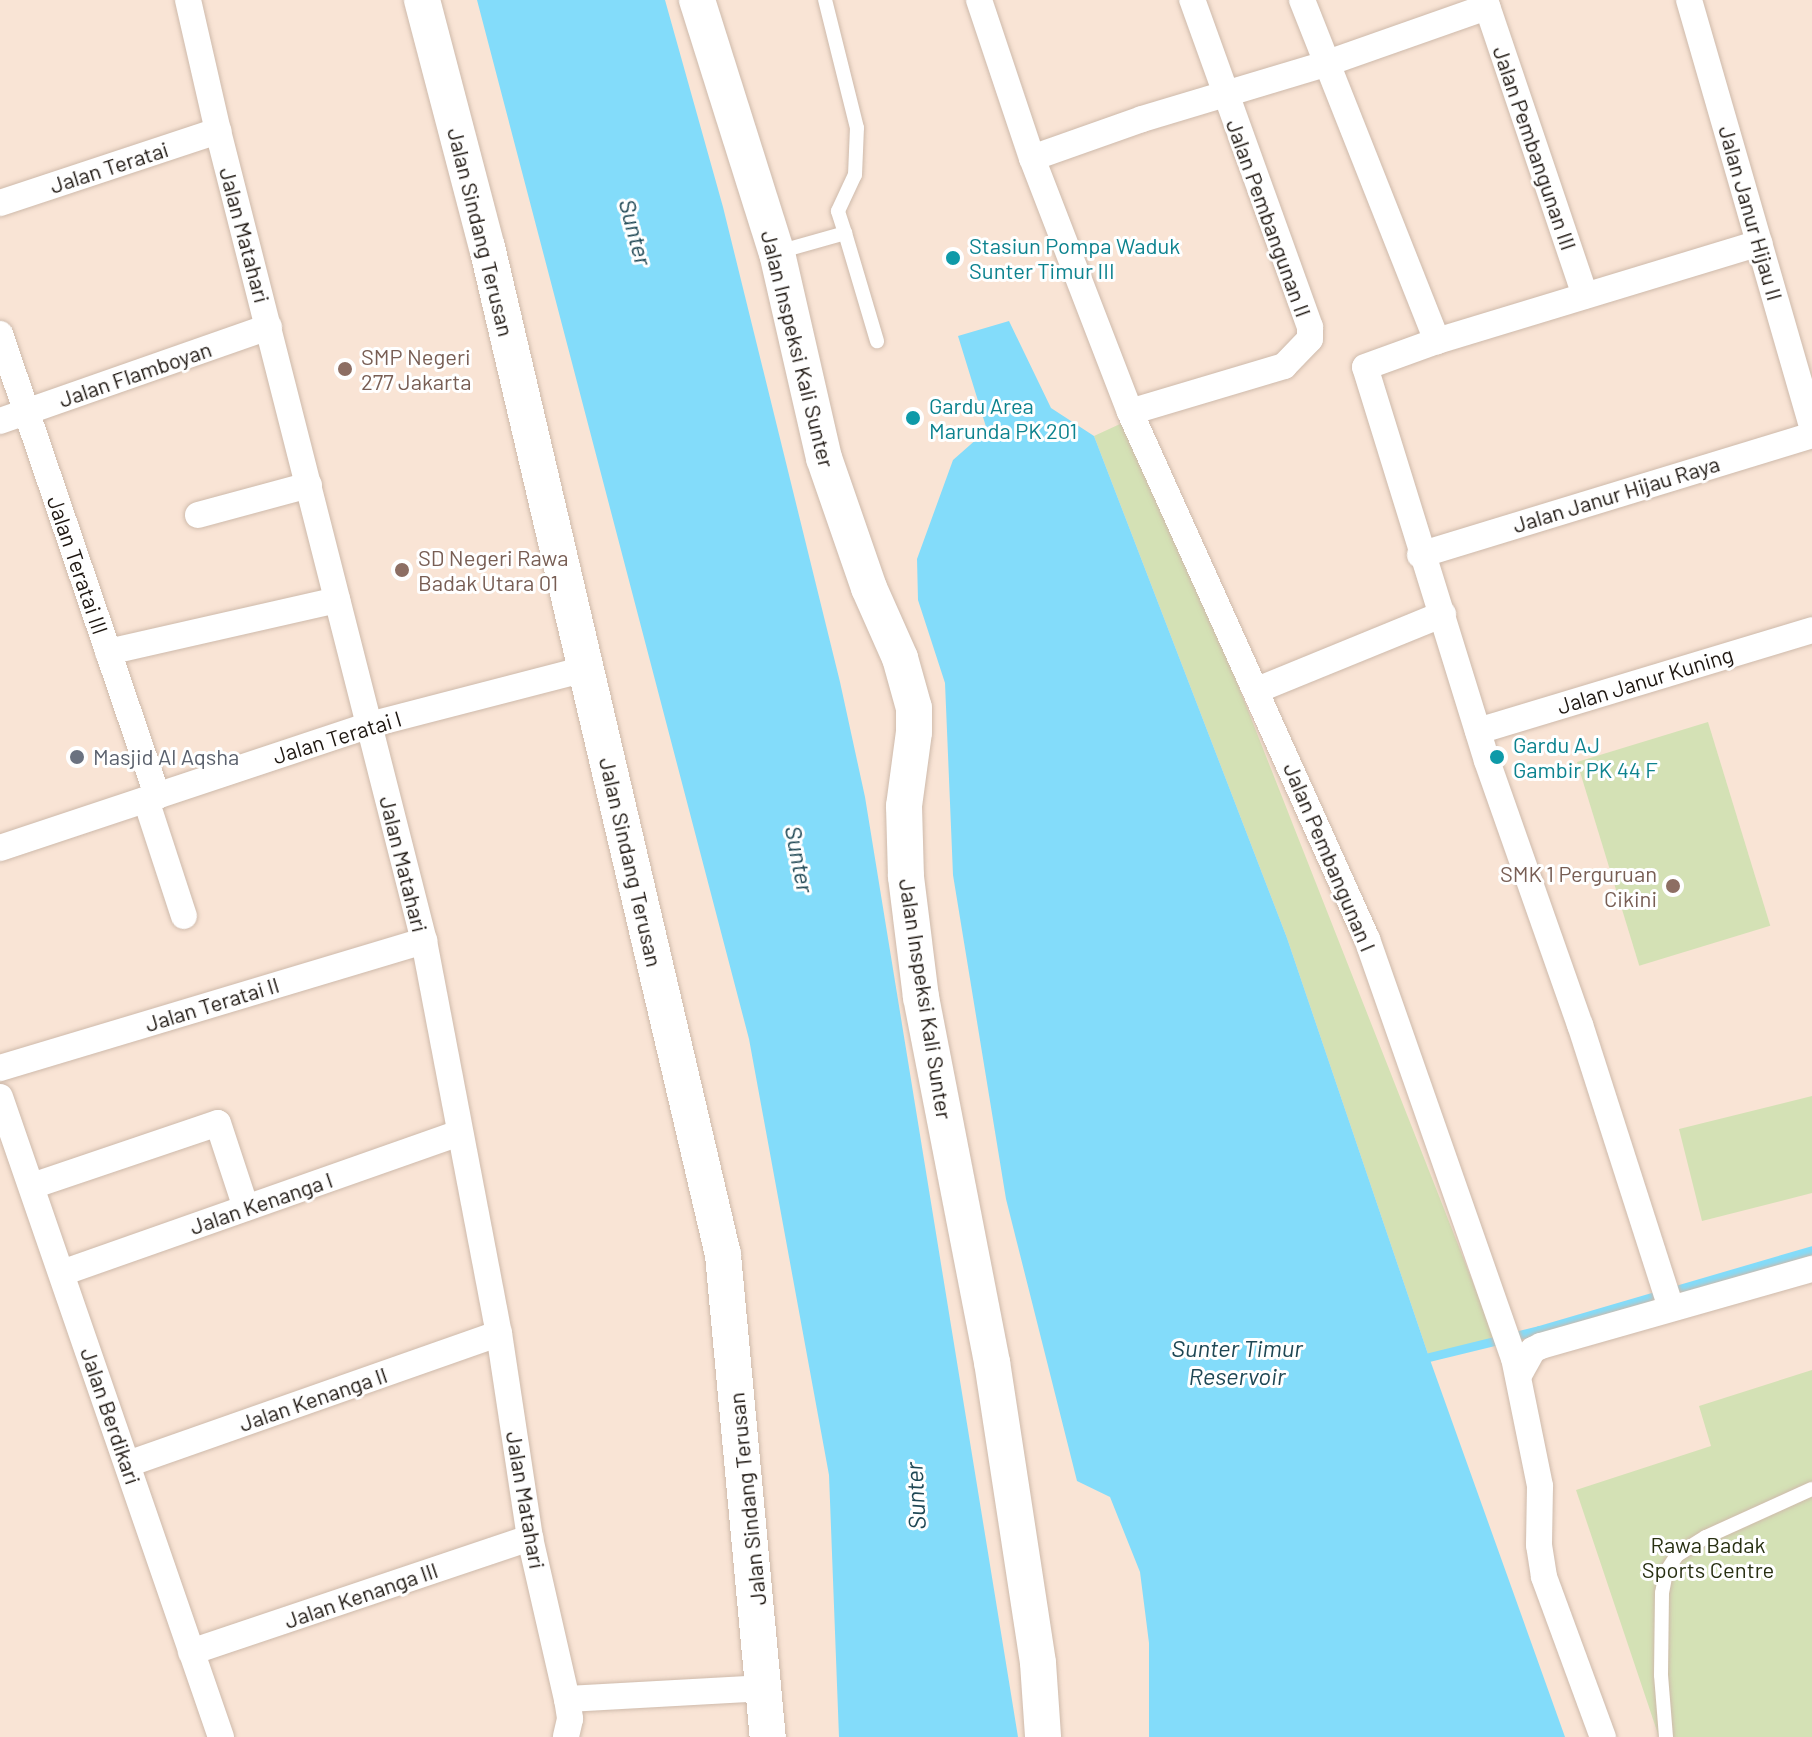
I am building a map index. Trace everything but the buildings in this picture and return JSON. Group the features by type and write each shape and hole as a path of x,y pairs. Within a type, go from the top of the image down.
{"street":[{"name":"Jalan Matahari","path":"188,0 218,131 424,941 499,1333 530,1538 567,1699 570,1719 566,1737"},
{"name":"Jalan Sindang Terusan","path":"422,0 487,247 723,1255 766,1688 768,1737"},
{"name":"Jalan Inspeksi Kali Sunter","path":"697,0 777,253 824,458 869,588 900,658 914,708 914,732 904,806 908,892 921,997 992,1362 1038,1663 1043,1737"},
{"name":"Jalan Pembangunan I","path":"979,0 1032,158 1130,412 1367,939 1517,1366 1540,1486 1539,1545 1544,1577 1603,1737"},
{"name":"Jalan Pembangunan II","path":"1130,412 1284,366 1310,339 1310,327 1223,93 1192,0"},
{"path":"1302,0 1437,341"},
{"name":"Jalan Janur Hijau II","path":"1689,0 1812,427"},
{"path":"1032,158 1223,93 1325,64 1486,4"},
{"name":"Jalan Pembangunan III","path":"1486,4 1585,296"},
{"name":"Jalan Teratai","path":"0,203 218,131"},
{"path":"1668,1298 1478,731 1443,614 1420,555 1365,367 1437,341 1759,243"},
{"name":"Jalan Flamboyan","path":"0,421 269,327"},
{"name":"Jalan Teratai III","path":"0,334 108,652 184,916"},
{"name":"Jalan Janur Hijau Raya","path":"1420,555 1812,435"},
{"path":"198,515 309,485"},
{"path":"108,652 337,600"},
{"path":"1257,690 1443,614"},
{"name":"Jalan Janur Kuning","path":"1478,731 1812,630"},
{"name":"Jalan Teratai I","path":"0,848 369,725 586,669"},
{"name":"Jalan Teratai II","path":"0,1068 424,941"},
{"name":"Jalan Berdikari","path":"0,1097 18,1173 62,1273 221,1737"},
{"path":"18,1173 218,1123 246,1208"},
{"name":"Jalan Kenanga I","path":"62,1273 459,1133"},
{"path":"1517,1366 1541,1346 1668,1298 1812,1269"},
{"name":"Jalan Kenanga II","path":"128,1464 499,1333"},
{"name":"Jalan Kenanga III","path":"191,1652 530,1538"},
{"path":"567,1699 766,1688"}],"lane":[{"path":"825,0 857,128 855,175 838,211 877,341"},
{"path":"777,253 845,233"},
{"path":"1666,1737 1661,1675 1662,1593 1666,1572 1677,1555 1706,1537 1812,1489"}],"green space":[{"path":"1133,418 1496,1341 1429,1357 1287,938 1094,436"},
{"path":"1708,722 1770,926 1639,966 1577,762"},
{"path":"1812,1096 1812,1193 1702,1221 1679,1129"},
{"name":"Rawa Badak Sports Centre","path":"1812,1370 1812,1737 1659,1737 1576,1490 1711,1446 1699,1406"}],"water":[{"name":"Sunter","path":"477,0 665,0 723,207 840,682 865,797 1018,1737 839,1737 829,1475 749,1039"},
{"name":"Sunter Timur Reservoir","path":"1009,321 1051,408 1094,436 1287,938 1429,1357 1565,1737 1149,1737 1149,1643 1140,1572 1110,1497 1077,1481 1006,1199 953,875 945,683 918,600 917,559 953,460 987,430 958,336"}],"waterway":[{"path":"1429,1357 1539,1330 1812,1250"}],"place":[{"name":"Stasiun Pompa Waduk Sunter Timur III","path":"953,258"},
{"name":"SMP Negeri 277 Jakarta","path":"345,369"},
{"name":"Gardu Area Marunda PK 201","path":"913,418"},
{"name":"SD Negeri Rawa Badak Utara 01","path":"402,570"},
{"name":"Masjid Al Aqsha","path":"77,757"},
{"name":"Gardu AJ Gambir PK 44 F","path":"1497,757"},
{"name":"SMK 1 Perguruan Cikini","path":"1673,886"}]}
